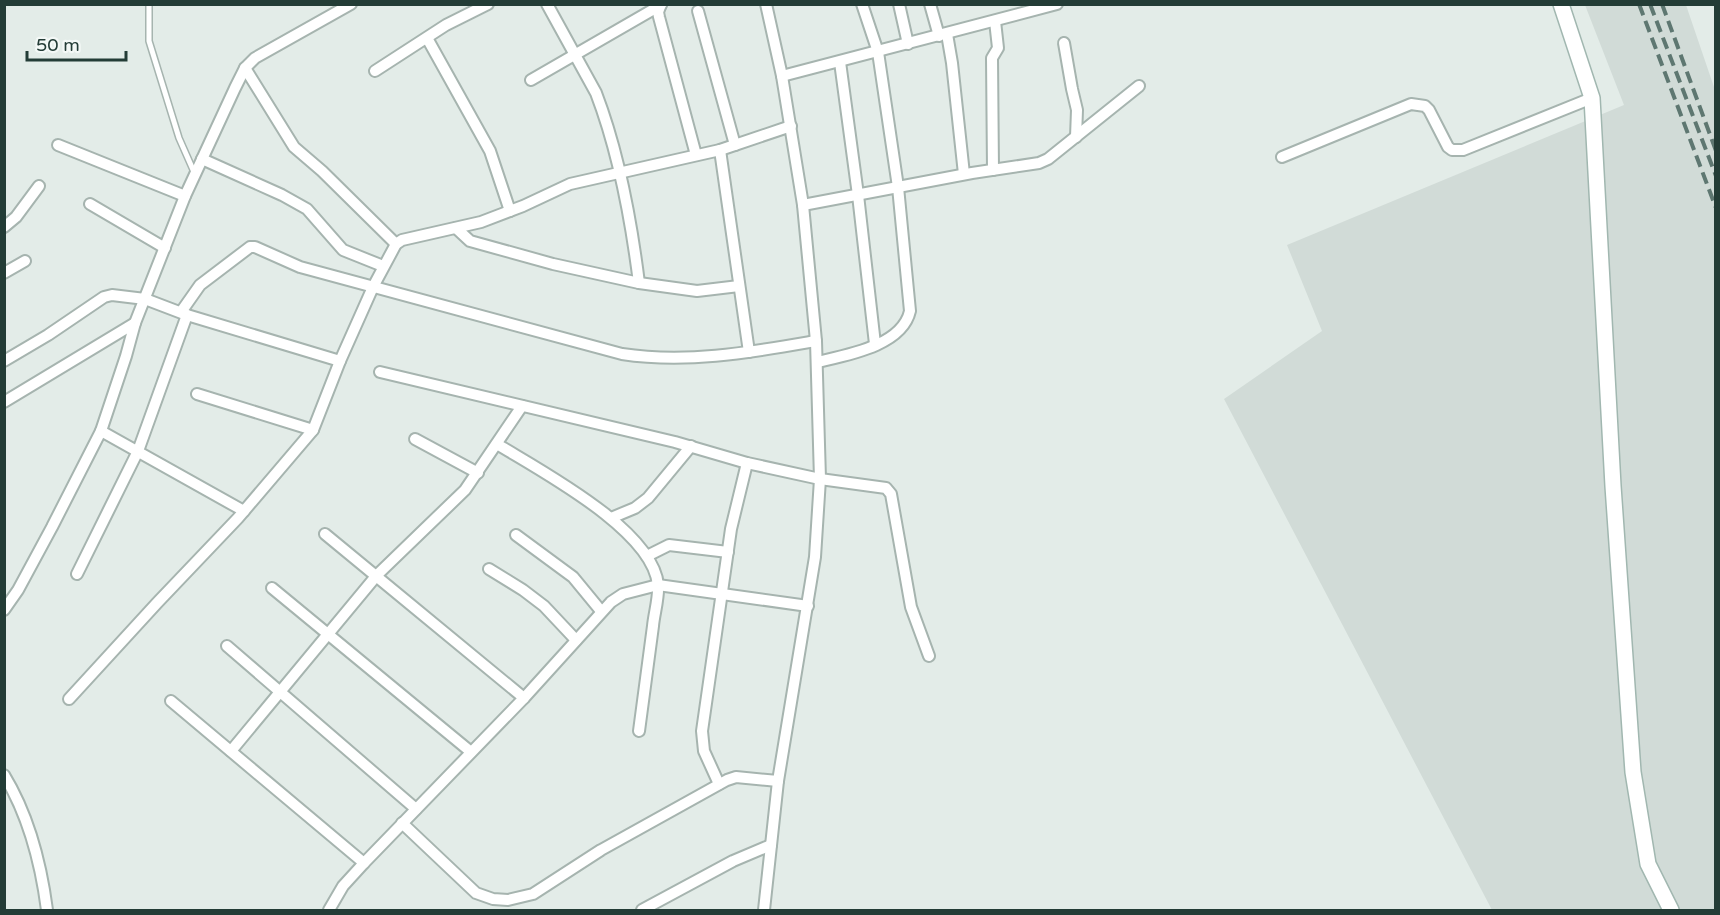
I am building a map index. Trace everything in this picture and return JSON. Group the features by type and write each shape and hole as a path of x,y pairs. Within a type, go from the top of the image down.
{"street":[{"path":"4,610 18,590 101,431 135,323 194,173 245,68 255,58 351,4"},
{"path":"375,71 446,25 488,4"},
{"path":"547,4 601,106 620,173 639,282"},
{"path":"764,910 778,781 816,557 820,479 816,341 803,205 782,76 766,4"},
{"path":"817,362 863,351 904,327 910,311 898,187 878,52 862,4"},
{"path":"899,4 908,44"},
{"path":"930,4 943,35 955,84 964,174"},
{"path":"1007,4 1011,17"},
{"path":"782,76 1057,4"},
{"path":"1561,4 1592,98 1612,474 1633,772 1647,864 1671,910"},
{"path":"531,80 661,5"},
{"path":"661,5 658,12 659,17 696,155"},
{"path":"699,11 735,145"},
{"path":"993,170 992,58 998,48 995,21"},
{"path":"427,38 490,152 510,211"},
{"path":"1064,43 1077,110 1076,137"},
{"path":"840,62 875,344"},
{"path":"245,68 294,147 322,171 396,244"},
{"path":"803,205 964,174 1039,163 1048,159 1139,86"},
{"path":"1282,157 1411,104 1425,106 1448,147 1463,150 1592,98"},
{"path":"69,699 244,511 313,430 340,360 383,266 396,244 402,240 481,222 570,184 720,150 790,126"},
{"path":"58,145 185,196"},
{"path":"720,150 749,352"},
{"path":"202,159 282,195 307,209 343,249 383,266"},
{"path":"4,227 16,217 39,186"},
{"path":"90,204 165,248"},
{"path":"456,228 470,241 553,264 639,282 697,291 739,286"},
{"path":"77,574 138,451 184,313 200,285 250,247 255,247 300,267 622,354 677,359 749,352 816,341"},
{"path":"4,273 25,261"},
{"path":"4,361 48,335 104,297 112,295 145,299 340,360"},
{"path":"4,402 135,323"},
{"path":"380,372 820,479 878,486 889,490 911,607 929,656"},
{"path":"197,394 313,430"},
{"path":"231,751 377,575 465,490 522,406"},
{"path":"101,431 244,511"},
{"path":"415,439 478,473"},
{"path":"497,444 556,480 611,518 644,549 658,585 639,731"},
{"path":"611,518 635,508 648,498 691,446"},
{"path":"719,784 704,751 702,731 731,529 747,462"},
{"path":"325,534 524,698"},
{"path":"516,535 573,577 601,610"},
{"path":"647,556 669,545 728,552"},
{"path":"489,569 544,606 576,640"},
{"path":"328,910 343,886 364,863 524,698 601,610 623,594 658,585 808,606"},
{"path":"272,588 471,752"},
{"path":"226,646 416,809"},
{"path":"171,701 364,863"},
{"path":"4,775 22,810 43,881 47,910"},
{"path":"402,823 476,893 493,899 508,900 532,894 601,850 719,784 736,777 778,781"},
{"path":"642,910 733,861 771,845"}],"lane":[{"path":"149,4 149,41 179,138 194,173"}],"shaded area":[{"path":"1585,5 1686,5 1716,93 1715,910 1492,910 1224,399 1322,331 1287,245 1624,105"}],"railway":[{"path":"1639,4 1716,208"},
{"path":"1650,4 1716,176"},
{"path":"1662,4 1716,151"}]}
